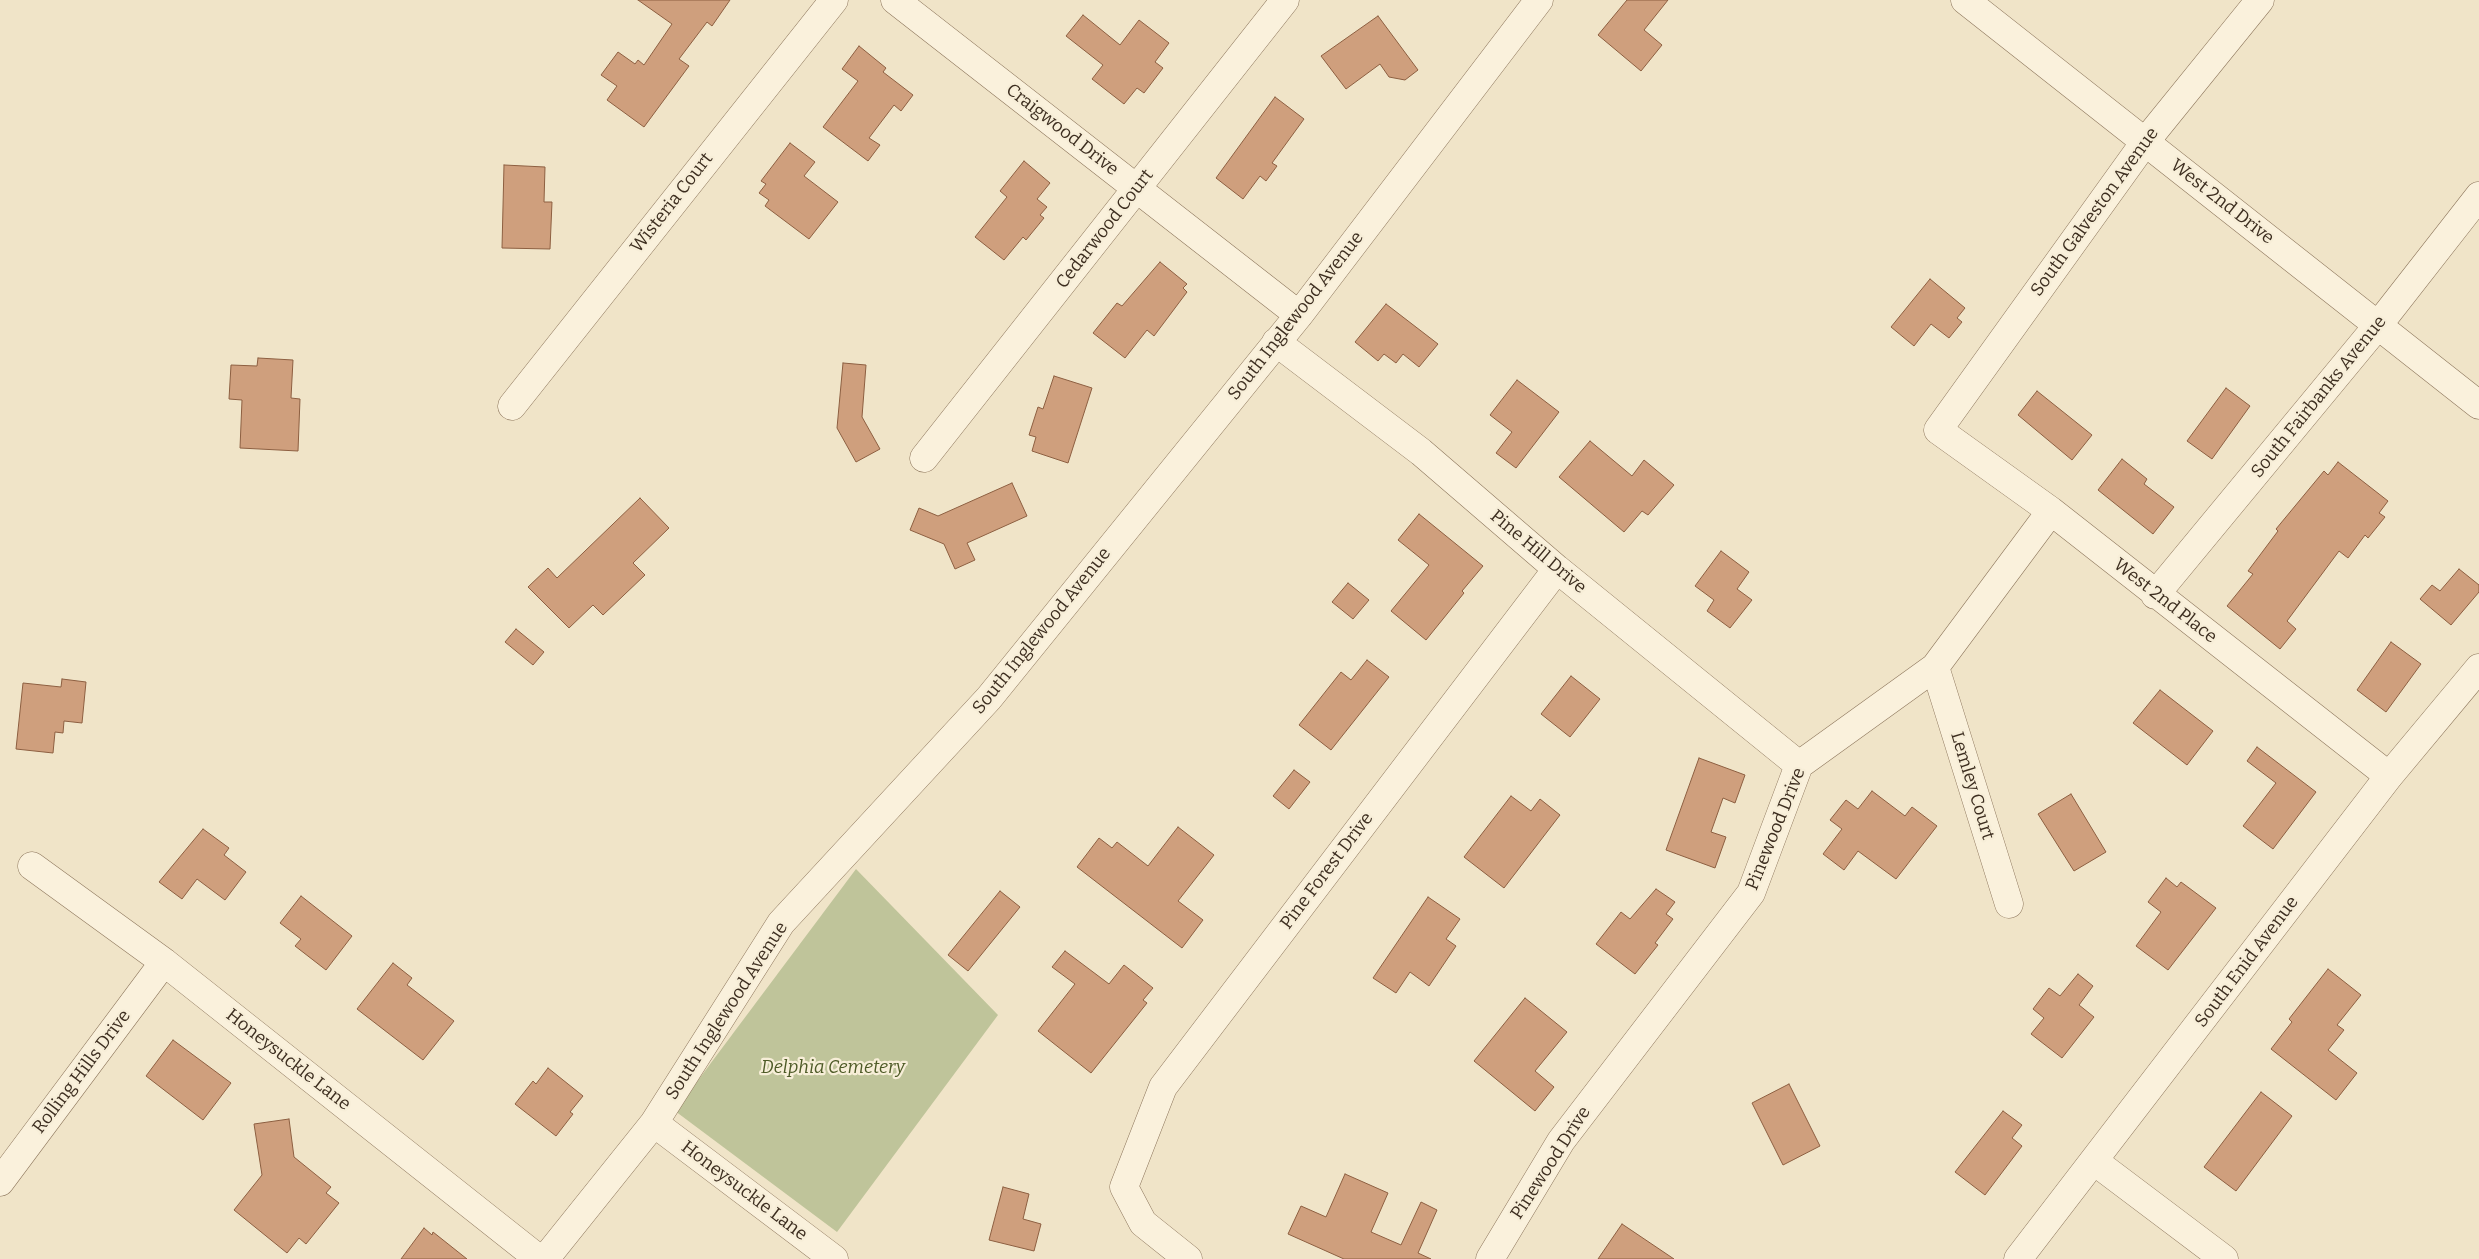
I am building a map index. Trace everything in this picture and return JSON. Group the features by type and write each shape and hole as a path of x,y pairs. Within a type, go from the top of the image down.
{"street":[{"name":"Wisteria Court","path":"512,406 834,0"},
{"name":"Craigwood Drive","path":"895,0 1299,315"},
{"name":"Cedarwood Court","path":"924,458 1285,0"},
{"name":"South Inglewood Avenue","path":"545,1259 654,1123 781,923 989,698 1299,315 1539,0"},
{"name":"West 2nd Drive","path":"1965,0 2379,324 2479,405"},
{"name":"South Galveston Avenue","path":"1938,430 2145,142 2260,0"},
{"name":"South Fairbanks Avenue","path":"2155,595 2379,324 2479,196"},
{"name":"Pine Hill Drive","path":"1276,342 1421,452 1557,569 1799,765"},
{"name":"West 2nd Place","path":"1938,430 2051,511 2155,595 2389,776"},
{"name":"Pinewood Drive","path":"1490,1259 1561,1140 1751,893 1799,765 1935,667 2051,511"},
{"name":"Pine Forest Drive","path":"1188,1259 1143,1223 1124,1187 1164,1087 1557,569"},
{"name":"Lemley Court","path":"1935,667 2009,904"},
{"name":"South Enid Avenue","path":"2018,1259 2389,776 2479,668"},
{"name":"Honeysuckle Lane","path":"32,866 164,962 539,1259"},
{"name":"Rolling Hills Drive","path":"0,1182 164,962"},
{"name":"Honeysuckle Lane","path":"654,1123 834,1259"},
{"path":"2094,1162 2224,1259"}],"green space":[{"name":"Delphia Cemetery","path":"856,869 998,1015 837,1232 675,1111"}],"building":[{"path":"638,0 730,0 712,26 707,22 679,59 689,66 644,127 607,100 617,86 601,75 618,52 635,64 638,60 644,65 672,24"},
{"path":"1627,0 1668,0 1644,30 1662,45 1641,71 1598,35"},
{"path":"1083,15 1120,45 1139,20 1169,43 1155,62 1163,68 1144,93 1137,88 1124,104 1092,79 1103,65 1066,36"},
{"path":"1378,16 1418,70 1405,80 1389,77 1380,64 1346,89 1321,56"},
{"path":"859,46 886,68 883,72 913,95 901,111 894,105 869,138 880,145 868,161 823,127 858,81 842,69"},
{"path":"1275,97 1304,119 1272,163 1277,166 1266,181 1260,176 1243,199 1216,178"},
{"path":"790,143 815,162 804,176 838,202 809,239 765,206 769,200 759,193 766,184 761,181"},
{"path":"1024,161 1050,183 1037,199 1047,207 1040,215 1044,218 1026,240 1023,237 1004,260 975,237 1007,197 1000,191"},
{"path":"504,165 545,167 544,202 552,202 550,249 502,248"},
{"path":"1160,262 1187,284 1183,288 1187,292 1154,336 1147,330 1125,358 1093,333 1117,303 1122,306"},
{"path":"1930,279 1965,308 1957,318 1962,322 1949,338 1931,324 1914,346 1891,327"},
{"path":"1386,304 1438,344 1419,367 1403,354 1396,363 1384,354 1378,361 1355,342"},
{"path":"258,358 293,360 291,398 300,399 298,451 240,448 242,400 229,399 231,365 257,366"},
{"path":"843,363 866,365 862,417 880,449 856,462 837,428"},
{"path":"1054,376 1092,388 1068,463 1032,451 1036,437 1029,435 1038,407 1043,409"},
{"path":"1517,380 1559,412 1516,468 1496,453 1512,432 1490,415"},
{"path":"2226,388 2250,406 2212,459 2187,441"},
{"path":"2037,391 2092,435 2072,460 2018,415"},
{"path":"1590,441 1632,476 1644,460 1674,485 1648,515 1642,511 1624,532 1559,477"},
{"path":"2122,459 2147,479 2144,484 2174,507 2153,534 2098,490"},
{"path":"2338,462 2388,501 2379,513 2385,517 2368,538 2365,535 2348,558 2339,551 2287,621 2296,629 2280,649 2227,606 2253,574 2248,571 2278,531 2276,529 2324,471 2328,475"},
{"path":"1012,483 1027,516 967,543 975,560 955,569 944,544 910,530 919,508 938,516"},
{"path":"640,498 669,528 633,563 645,575 603,615 593,605 569,628 528,587 548,568 557,578"},
{"path":"1419,514 1483,566 1426,640 1391,611 1429,565 1398,540"},
{"path":"1721,551 1749,572 1737,589 1752,600 1730,628 1707,611 1714,600 1695,586"},
{"path":"2459,569 2479,585 2479,592 2451,625 2420,599 2432,585 2440,591"},
{"path":"1348,583 1369,600 1353,619 1332,602"},
{"path":"516,629 544,652 533,665 505,642"},
{"path":"2391,642 2421,664 2386,712 2357,690"},
{"path":"1367,660 1389,677 1331,750 1299,725 1341,672 1351,680"},
{"path":"1571,676 1600,699 1570,737 1541,714"},
{"path":"62,679 86,682 82,723 64,721 63,733 55,732 53,753 16,749 23,683 61,687"},
{"path":"2160,690 2213,731 2187,765 2133,723"},
{"path":"2257,747 2316,792 2273,849 2243,826 2276,783 2247,761"},
{"path":"1699,758 1745,775 1735,803 1723,798 1711,832 1726,837 1715,868 1666,850"},
{"path":"1294,770 1310,782 1289,809 1273,796"},
{"path":"1872,791 1905,816 1912,807 1937,826 1896,879 1858,851 1844,870 1823,854 1842,829 1830,820 1846,800 1858,809"},
{"path":"2071,794 2106,852 2074,871 2038,814"},
{"path":"1511,796 1531,811 1540,799 1560,815 1504,888 1464,857"},
{"path":"1178,827 1214,855 1178,901 1203,920 1182,948 1077,867 1099,838 1112,848 1117,842 1148,866"},
{"path":"203,829 229,848 224,855 246,872 225,900 197,879 182,899 159,882"},
{"path":"2166,878 2177,887 2181,882 2216,908 2168,970 2136,946 2161,912 2148,902"},
{"path":"1656,889 1675,902 1666,914 1673,919 1655,943 1658,945 1635,974 1596,944 1621,912 1630,919"},
{"path":"1000,891 1020,907 968,971 948,955"},
{"path":"301,896 352,936 326,970 295,946 301,939 280,923"},
{"path":"1428,897 1460,919 1446,939 1456,946 1429,986 1410,972 1396,993 1373,978"},
{"path":"1065,951 1109,984 1124,965 1153,988 1143,1000 1147,1003 1091,1073 1038,1031 1075,984 1052,967"},
{"path":"393,963 412,978 407,985 454,1021 423,1060 357,1009"},
{"path":"2328,969 2361,995 2337,1025 2344,1030 2328,1050 2357,1073 2336,1100 2271,1049 2292,1022 2289,1019"},
{"path":"2078,974 2093,986 2079,1005 2094,1017 2062,1058 2031,1034 2044,1018 2033,1009 2049,988 2060,996"},
{"path":"1525,998 1567,1032 1535,1071 1554,1087 1535,1111 1474,1061"},
{"path":"173,1040 231,1083 203,1120 146,1076"},
{"path":"548,1068 583,1096 570,1112 573,1114 556,1136 515,1104 533,1081 536,1084"},
{"path":"1789,1084 1820,1146 1783,1165 1752,1103"},
{"path":"2261,1092 2292,1116 2236,1191 2204,1167"},
{"path":"2003,1111 2022,1125 2012,1138 2022,1146 1985,1195 1955,1172"},
{"path":"289,1119 294,1157 331,1187 326,1193 339,1203 306,1244 299,1238 287,1253 234,1210 262,1175 254,1124"},
{"path":"1345,1174 1388,1193 1371,1232 1401,1245 1421,1202 1437,1210 1418,1253 1431,1259 1344,1259 1288,1234 1301,1206 1326,1217"},
{"path":"1003,1187 1029,1194 1023,1219 1041,1224 1034,1251 989,1240"},
{"path":"1622,1224 1674,1259 1598,1259"},
{"path":"424,1228 432,1235 433,1232 467,1259 401,1259"}]}
